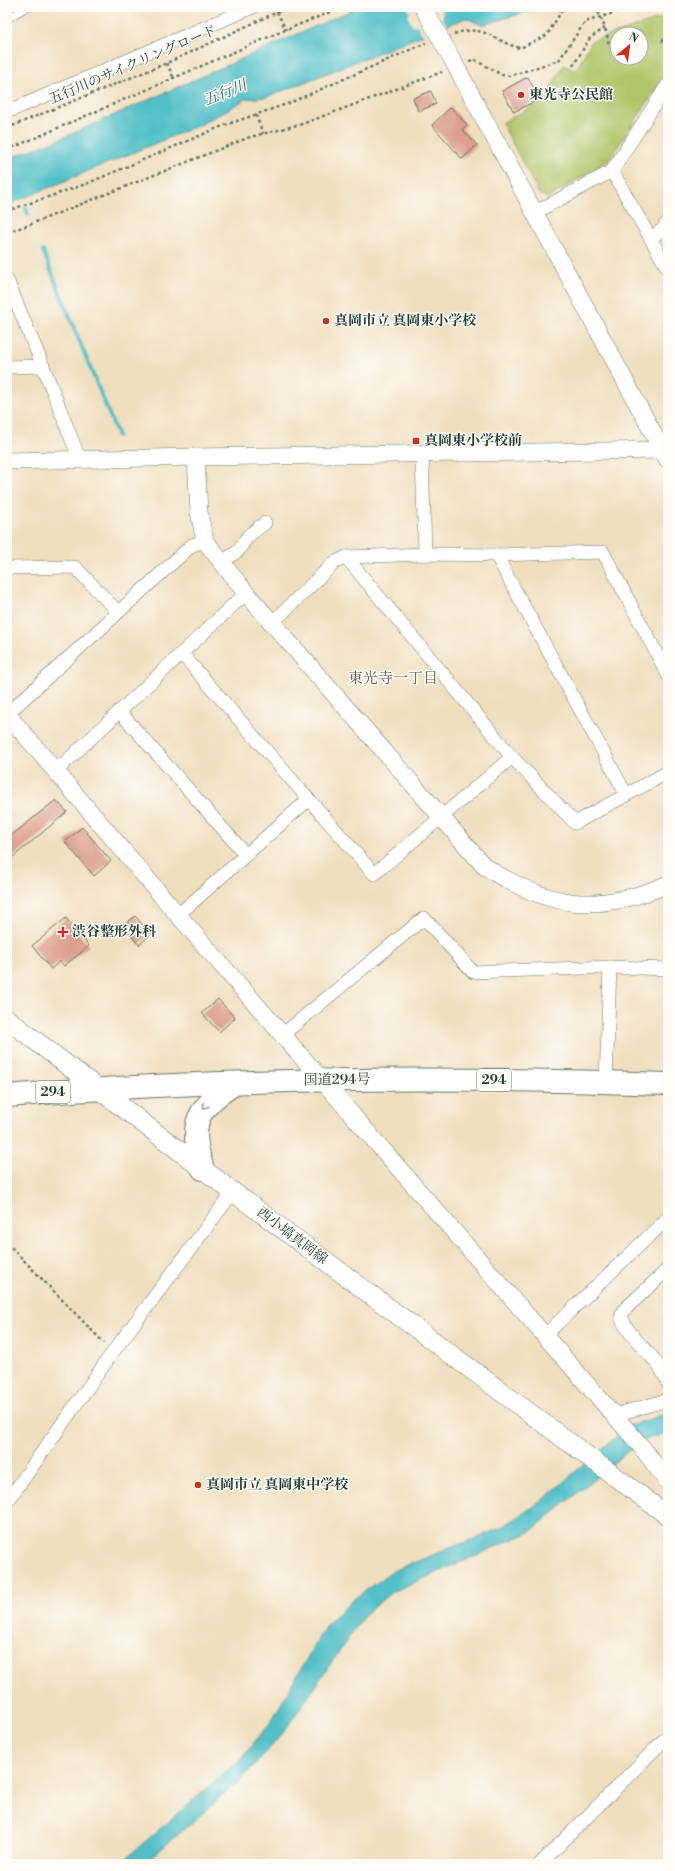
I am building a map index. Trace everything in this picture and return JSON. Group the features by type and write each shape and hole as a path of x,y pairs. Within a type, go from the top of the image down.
{"highway":[{"name":"国道294号","path":"7,1096 98,1088 320,1080 455,1079 668,1084"},
{"path":"203,1169 196,1150 195,1133 197,1123 206,1104 217,1094 236,1083"}],"main road":[{"name":"西小塙真岡線","path":"7,1019 233,1192 668,1516"}],"street":[{"path":"7,112 253,7"},
{"path":"7,461 422,454 666,454 423,7"},
{"path":"534,213 612,171 668,84"},
{"path":"612,171 668,269"},
{"path":"651,238 662,230 668,222"},
{"path":"7,280 80,460"},
{"path":"7,367 43,366"},
{"path":"422,454 426,554"},
{"path":"196,457 199,512 205,541 246,593 484,866 518,886 558,901 585,904 622,900 646,894 668,884"},
{"path":"222,562 238,551 248,536 265,523"},
{"path":"205,541 192,545 7,714 55,772 320,1080 640,1445 668,1482"},
{"path":"272,623 334,563 346,557 426,554 496,555 603,552 668,676"},
{"path":"496,555 626,794"},
{"path":"346,557 512,757 575,823 668,772"},
{"path":"7,568 75,567 118,612"},
{"path":"55,772 246,593"},
{"path":"182,654 374,874 512,757"},
{"path":"119,711 246,855"},
{"path":"178,915 308,800"},
{"path":"282,1035 424,918 473,972 610,967 668,969"},
{"path":"606,1082 610,967"},
{"path":"7,1502 113,1352 233,1192"},
{"path":"544,1336 668,1218"},
{"path":"668,1273 666,1271 624,1310 621,1317 624,1325 652,1356 666,1377 668,1384"},
{"path":"614,1415 668,1400"},
{"path":"540,1864 668,1736"}],"lane":[{"path":"7,19 27,7"}],"path":[{"name":"五行川のサイクリングロード","path":"7,128 167,63 288,7"},
{"path":"7,150 343,7"},
{"path":"452,34 466,30 480,30 520,48 547,35 564,7"},
{"path":"596,7 605,28 609,43"},
{"path":"7,232 26,226 250,137 302,124 454,65 476,60 502,75 510,76 559,60 585,22 634,7"},
{"path":"277,12 286,30"},
{"path":"573,66 590,38 605,28"},
{"path":"662,42 668,33"},
{"path":"7,211 86,184 225,125 287,104 432,41"},
{"path":"167,63 174,79"},
{"path":"256,115 263,134"},
{"path":"7,1243 113,1352"}],"green space":[{"path":"668,16 668,71 609,160 548,198 539,194 502,123 543,101 564,65 575,71 592,41 609,35 609,66 649,66 649,26 638,26"}],"water":[{"name":"五行川","path":"359,7 543,7 482,25 466,18 267,97 246,99 202,124 7,205 7,159 55,141"},
{"path":"668,1413 668,1432 645,1440 627,1452 530,1532 392,1592 365,1614 283,1733 243,1778 144,1864 119,1864 240,1760 270,1723 326,1625 355,1598 395,1570 503,1527 540,1502 630,1425"}],"pier":[{"path":"407,7 440,7 443,13 442,17 448,28 424,37 417,25 412,25 408,17 410,12"}],"building":[{"name":"東光寺公民館","path":"528,77 539,99 514,112 502,91"},
{"path":"431,91 436,104 418,111 413,98"},
{"path":"451,107 467,125 462,129 477,145 462,159 432,125"},
{"path":"56,800 67,812 7,862 7,839"},
{"path":"82,827 111,861 94,876 65,842"},
{"path":"135,916 151,934 139,945 123,926"},
{"name":"渋谷整形外科","path":"66,918 89,946 64,966 60,961 51,969 32,946"},
{"path":"218,999 235,1018 219,1032 202,1013"}],"waterway":[{"path":"26,208 28,215"},
{"path":"43,251 118,436"}],"place":[{"name":"東光寺公民館","path":"521,95"},
{"name":"真岡市立 真岡東小学校","path":"326,321"},
{"name":"真岡東小学校前","path":"416,441"},
{"name":"渋谷整形外科","path":"63,932"},
{"name":"真岡市立 真岡東中学校","path":"198,1485"}],"district":[{"name":"東光寺一丁目","path":"393,678"}]}
